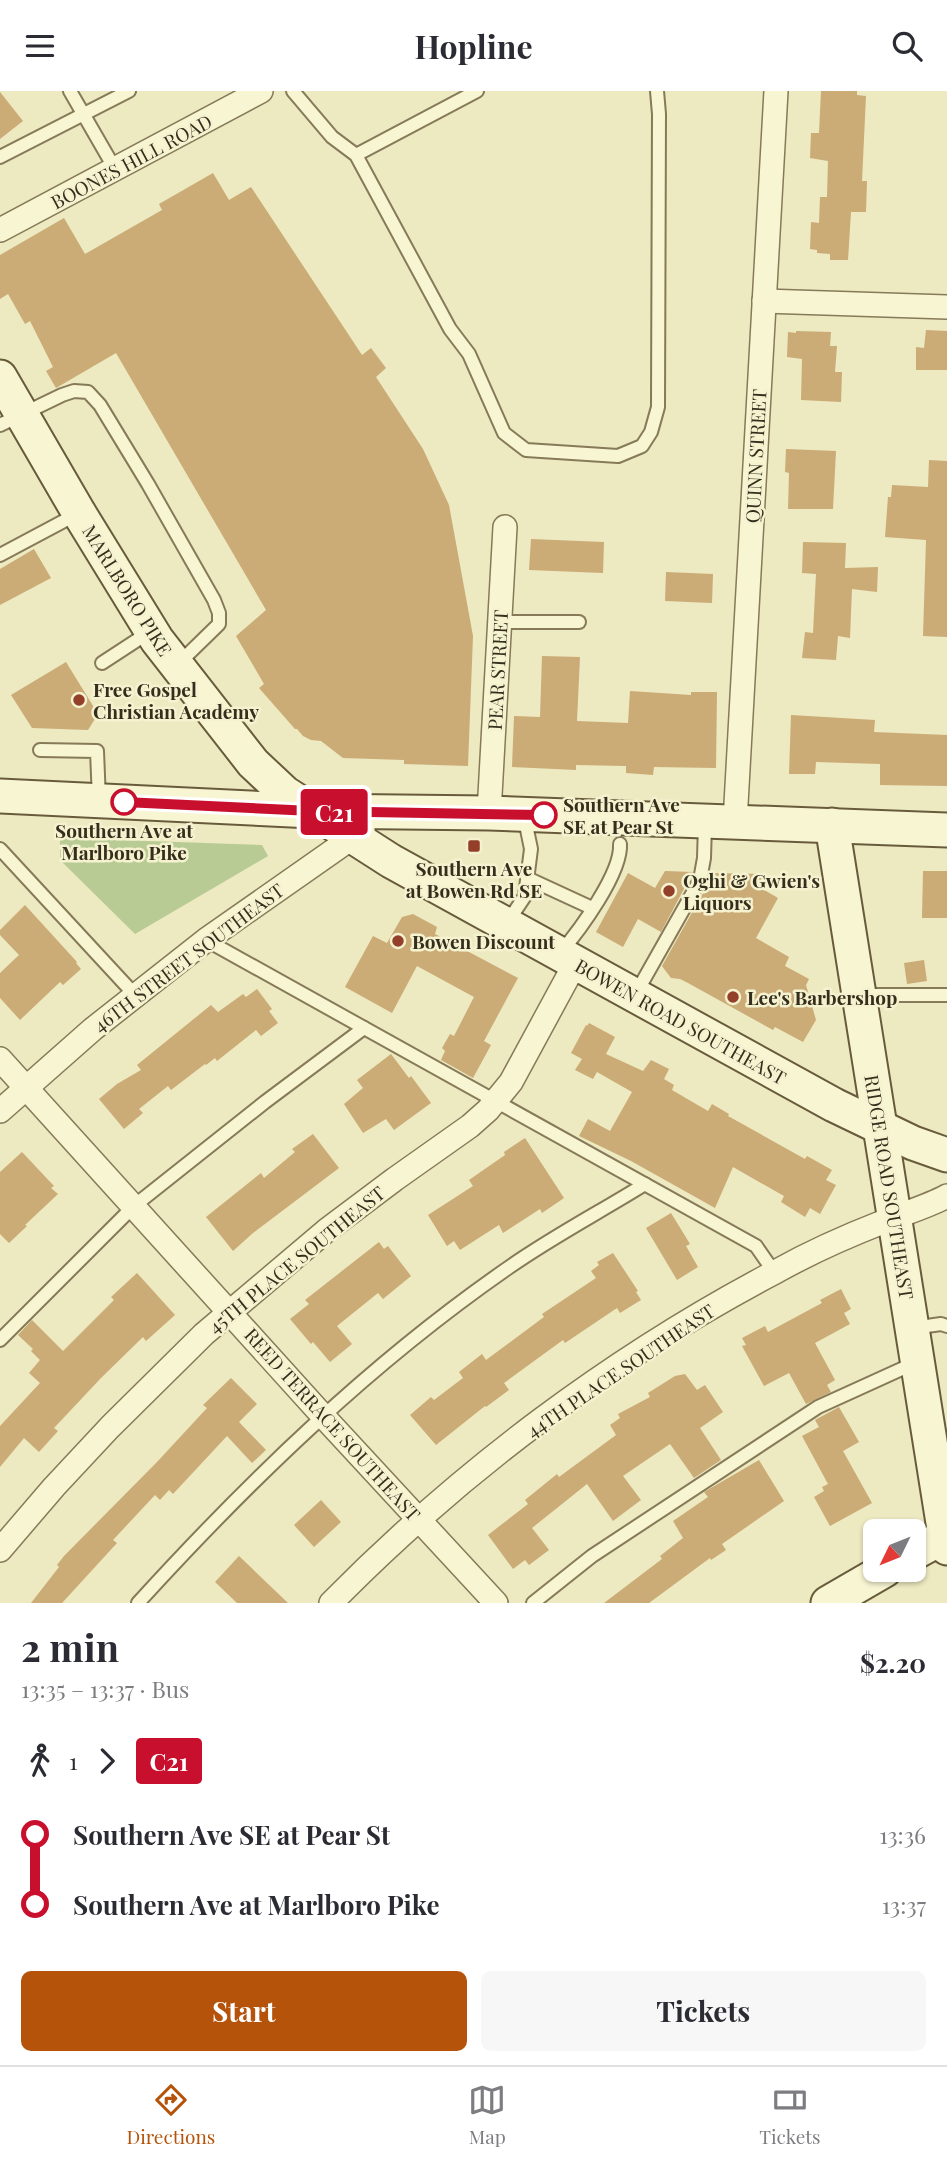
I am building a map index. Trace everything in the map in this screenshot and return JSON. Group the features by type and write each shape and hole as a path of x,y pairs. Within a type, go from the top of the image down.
{"main road":[{"name":"MARLBORO PIKE","path":"0,377 11,419 79,513 151,631 253,763 285,793 312,811"},
{"path":"0,796 312,811 489,813 947,829"},
{"name":"BOWEN ROAD SOUTHEAST","path":"312,811 391,861 839,1107 912,1143 947,1155"},
{"name":"RIDGE ROAD SOUTHEAST","path":"832,825 946,1540"},
{"path":"926,1548 946,1540"},
{"path":"828,1603 864,1582"}],"street":[{"name":"BOONES HILL ROAD","path":"0,230 261,91"},
{"name":"QUINN STREET","path":"720,821 764,300 776,91"},
{"path":"764,300 947,307"},
{"name":"PEAR STREET","path":"489,813 505,527"},
{"name":"46TH STREET SOUTHEAST","path":"0,1111 135,995 206,940 354,837 384,813"},
{"name":"45TH PLACE SOUTHEAST","path":"0,1550 100,1437 166,1370 230,1311 327,1230 470,1126 497,1102 511,1082 568,958"},
{"name":"REED TERRACE SOUTHEAST","path":"0,1059 496,1603"},
{"name":"44TH PLACE SOUTHEAST","path":"331,1603 419,1519 508,1445 641,1351 774,1272 838,1240 947,1196"}],"lane":[{"path":"70,91 115,169"},
{"path":"0,157 129,91"},
{"path":"293,91 332,137 356,155 450,329 468,354 504,433 526,450 618,456 642,446 651,432 658,407 657,91"},
{"path":"356,155 477,91"},
{"path":"11,419 74,391 88,393 100,405 155,495 215,600 219,613 219,624 177,665"},
{"path":"0,555 79,513"},
{"path":"500,622 579,622"},
{"path":"102,663 151,631"},
{"path":"40,750 97,751 99,801"},
{"path":"506,924 525,896 531,849 524,814"},
{"path":"634,995 700,880 704,858 720,821"},
{"path":"568,958 577,932 612,876 620,853 620,844"},
{"path":"0,849 135,995"},
{"path":"527,878 592,908"},
{"path":"206,940 756,1246 774,1272"},
{"path":"860,995 947,995"},
{"path":"0,1340 134,1206 364,1028"},
{"path":"138,1603 195,1540 323,1416 388,1359 509,1267 645,1184"},
{"path":"912,1328 941,1324 947,1326"},
{"path":"533,1603 592,1556 818,1407 918,1361"}],"green space":[{"path":"60,838 262,845 268,856 135,934 60,860"}],"building":[{"path":"821,91 857,91 857,95 866,96 862,181 867,181 866,212 851,212 848,260 830,260 830,254 817,253 817,250 810,249 811,222 819,223 820,197 827,197 828,161 810,158 811,133 819,133"},
{"path":"0,92 23,121 0,139"},
{"path":"213,173 229,200 251,187 362,355 371,348 386,368 376,377 423,449 449,505 473,636 468,766 343,758 321,741 311,740 295,729 259,688 264,684 236,636 266,610 116,353 56,388 46,371 53,367 30,321 25,324 8,294 0,299 0,255 64,218 85,254 162,210 159,204"},
{"path":"926,330 947,331 947,370 916,370 916,347 924,348"},
{"path":"788,332 831,332 830,346 837,346 835,372 842,372 841,402 801,400 802,359 787,357"},
{"path":"786,449 836,451 833,509 788,509 789,473 785,472"},
{"path":"929,460 947,461 947,637 923,636 926,540 885,537 888,497 891,497 892,485 928,487"},
{"path":"531,539 604,542 603,573 529,570"},
{"path":"803,542 846,543 845,568 878,567 877,592 852,589 850,638 838,636 836,660 802,658 805,632 813,633 816,574 802,573"},
{"path":"34,549 51,578 0,605 0,569"},
{"path":"666,572 713,574 712,603 665,601"},
{"path":"542,656 580,657 577,721 628,723 630,691 691,695 691,692 717,692 716,768 654,767 653,775 626,773 626,766 576,765 576,770 512,767 514,716 540,717"},
{"path":"66,662 98,714 88,730 32,728 11,695"},
{"path":"791,715 875,720 874,732 947,735 947,786 880,785 880,764 816,762 815,774 789,774"},
{"path":"665,871 693,872 661,932 638,919 623,947 596,932 628,873 655,888"},
{"path":"923,871 947,871 947,918 922,918"},
{"path":"710,873 766,874 759,887 778,898 756,938 789,957 785,966 809,979 806,985 816,1020 803,1042 775,1027 773,1030 680,979 671,978 662,966 708,884"},
{"path":"25,905 81,969 63,985 60,982 20,1020 0,998 0,973 19,955 0,935 0,930"},
{"path":"413,914 437,927 435,934 518,978 484,1041 491,1045 473,1078 441,1060 445,1051 442,1048 450,1034 454,1036 474,997 417,966 392,1013 345,987 373,936 387,943 402,917"},
{"path":"924,960 927,981 907,984 904,963"},
{"path":"257,989 272,1009 269,1011 278,1023 261,1036 256,1030 217,1061 215,1058 205,1064 171,1090 168,1086 139,1109 143,1113 124,1129 99,1099 117,1084 141,1070 137,1065 211,1005 218,1012 243,994 246,997"},
{"path":"589,1023 615,1037 606,1054 643,1071 651,1060 669,1069 664,1079 674,1085 672,1090 708,1111 712,1104 729,1114 728,1116 805,1159 807,1156 832,1170 826,1180 836,1185 820,1214 810,1208 805,1217 781,1202 784,1196 733,1167 715,1208 631,1161 579,1136 588,1119 610,1131 632,1092 597,1072 593,1079 575,1070 582,1059 571,1053"},
{"path":"391,1054 431,1103 394,1130 386,1119 363,1133 344,1104 363,1088 357,1080"},
{"path":"313,1134 339,1168 233,1251 206,1217 261,1173 264,1178 295,1152 292,1149"},
{"path":"525,1138 564,1198 542,1213 540,1209 503,1233 499,1225 460,1250 454,1241 447,1246 428,1215 473,1186 469,1180"},
{"path":"22,1152 54,1186 51,1188 58,1194 9,1243 0,1234 0,1172"},
{"path":"671,1213 690,1244 686,1246 698,1267 677,1280 646,1228"},
{"path":"379,1242 384,1249 388,1246 411,1276 383,1299 378,1293 337,1326 352,1344 330,1362 290,1319 309,1304 305,1300"},
{"path":"613,1253 641,1300 620,1313 617,1308 565,1343 563,1340 504,1383 509,1390 436,1445 410,1415 431,1397 434,1400 463,1378 459,1372 482,1354 486,1360 544,1317 542,1314 596,1278 591,1271 599,1265 597,1262"},
{"path":"137,1273 175,1315 146,1341 143,1337 101,1378 54,1428 58,1431 39,1452 24,1438 0,1467 0,1426 40,1383 29,1373 40,1360 18,1335 32,1320 63,1351 114,1300 111,1297"},
{"path":"841,1289 851,1309 844,1313 850,1324 815,1343 835,1380 827,1385 831,1392 806,1404 789,1373 764,1386 742,1346 746,1345 742,1338 765,1326 768,1332 822,1303 820,1300"},
{"path":"685,1374 697,1390 705,1385 723,1412 700,1428 721,1460 694,1478 670,1444 623,1476 641,1500 613,1521 587,1484 532,1528 549,1550 529,1565 525,1560 513,1569 488,1535 528,1504 525,1500 557,1474 559,1477 616,1435 610,1425 620,1418 618,1414 650,1397 648,1393 675,1376"},
{"path":"231,1378 257,1404 239,1422 266,1450 252,1463 227,1436 173,1494 169,1490 160,1500 155,1495 113,1540 117,1543 62,1603 31,1603 59,1567 57,1565 64,1556 157,1462 207,1408 203,1405"},
{"path":"839,1407 859,1442 843,1451 872,1503 830,1526 814,1497 824,1491 822,1487 828,1484 802,1436 819,1427 815,1420"},
{"path":"759,1460 784,1501 722,1544 726,1550 711,1560 710,1558 649,1603 604,1603 662,1559 660,1556 683,1538 673,1521 708,1497 704,1492"},
{"path":"321,1500 341,1522 314,1547 294,1525"},
{"path":"239,1556 288,1603 237,1603 215,1582"}],"bus line":[{"name":"C21","path":"124,802 312,811 544,815"}],"place":[{"name":"Free Gospel Christian Academy","path":"79,700"},
{"name":"Southern Ave at Marlboro Pike","path":"124,802"},
{"name":"Southern Ave SE at Pear St","path":"544,815"},
{"name":"Southern Ave at Bowen Rd SE","path":"474,846"},
{"name":"Oghi & Gwien's Liquors","path":"669,891"},
{"name":"Bowen Discount","path":"398,941"},
{"name":"Lee's Barbershop","path":"733,997"}]}
